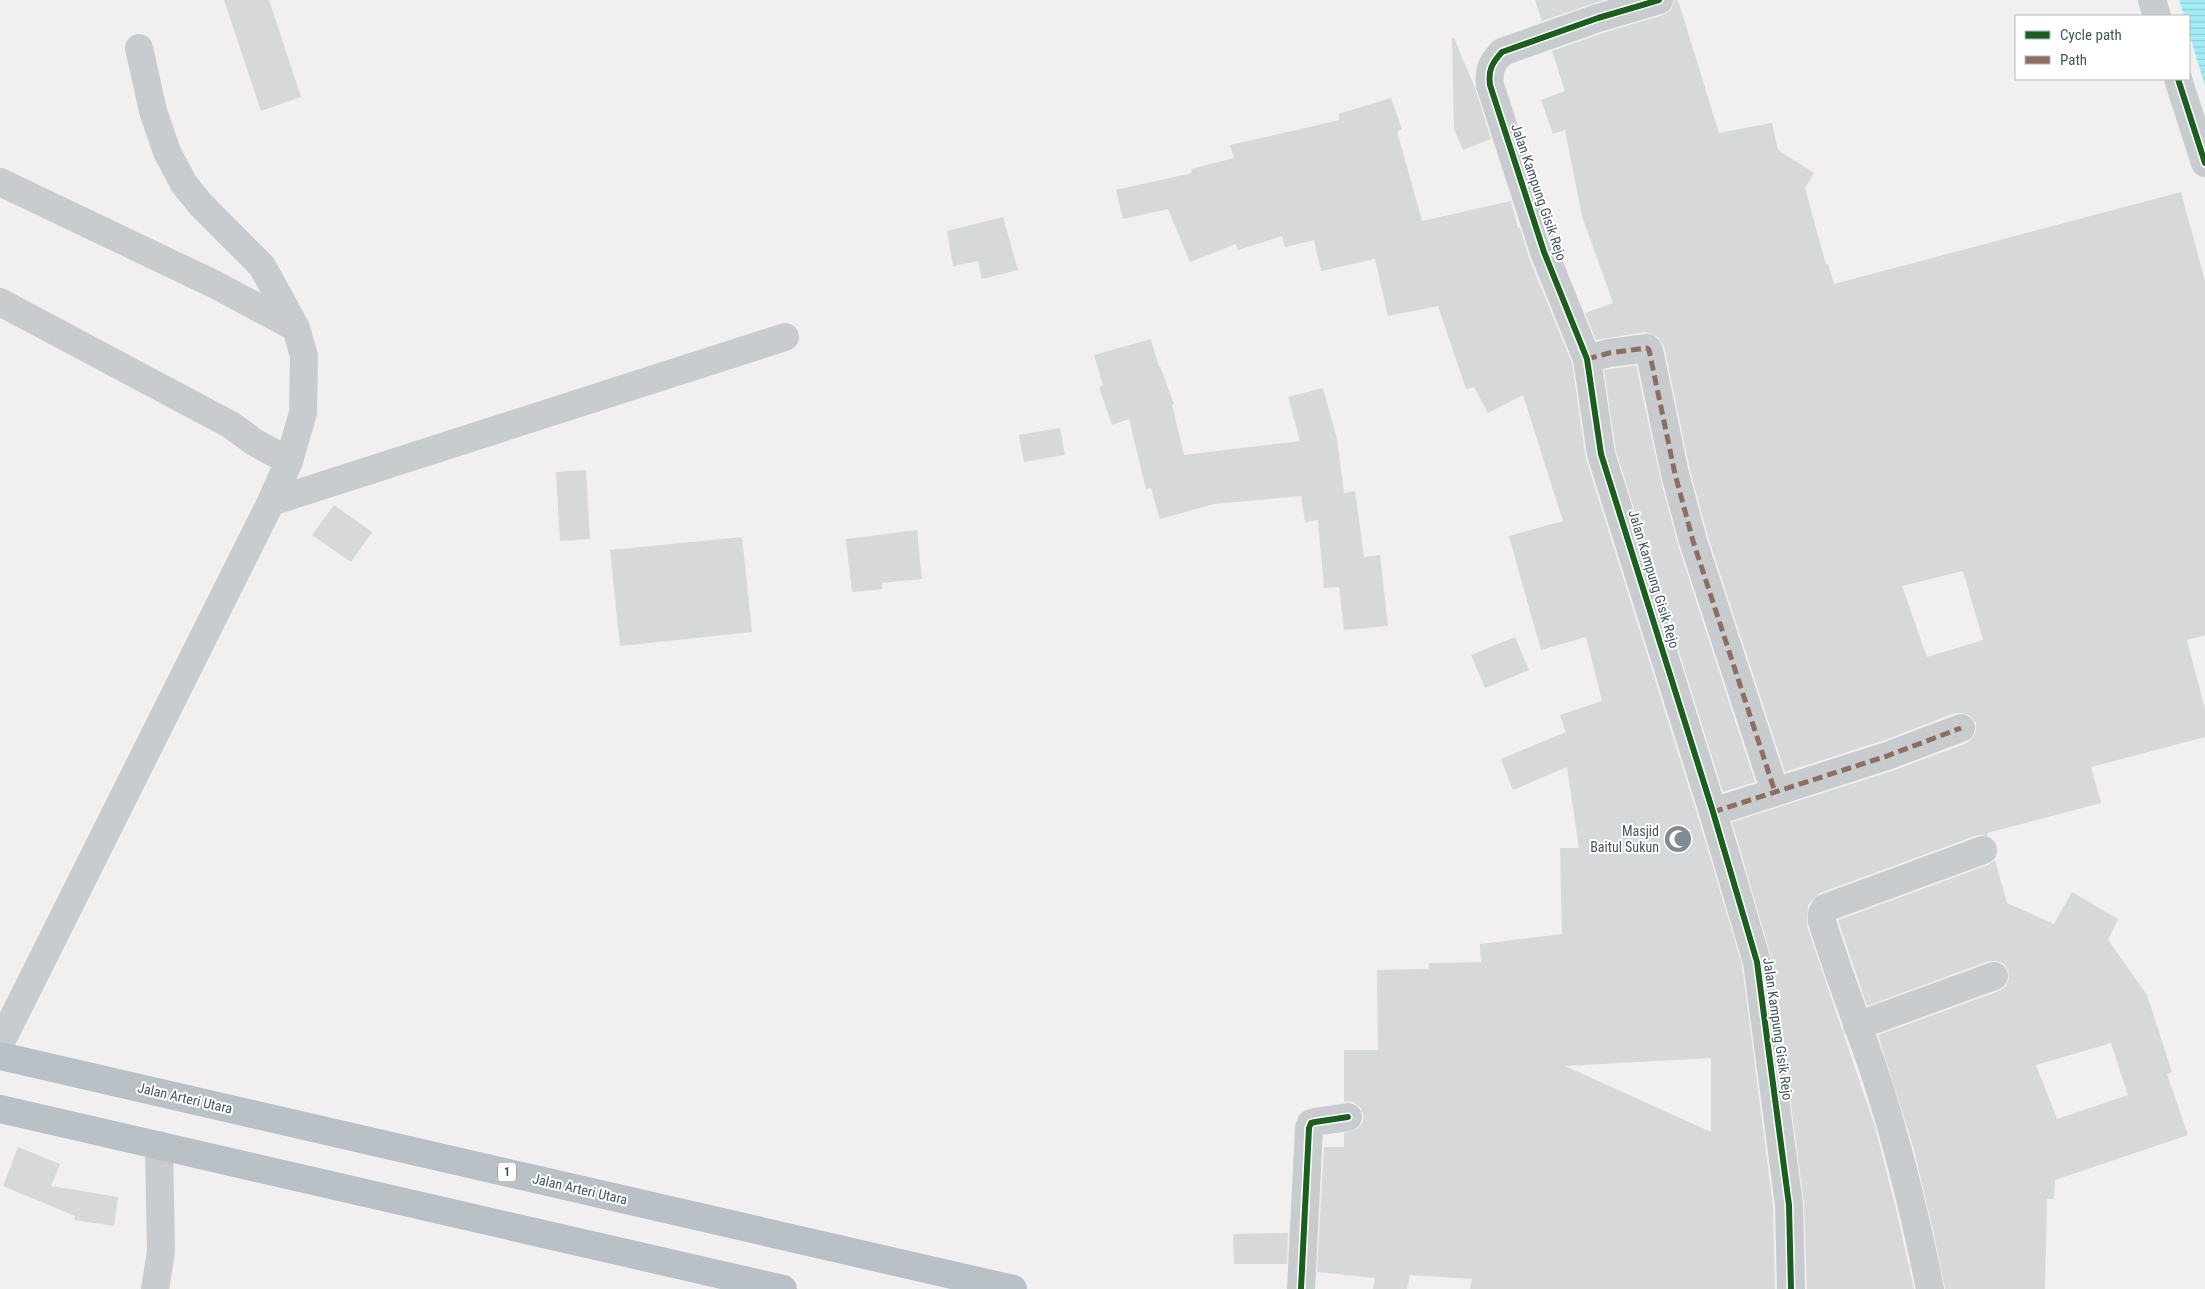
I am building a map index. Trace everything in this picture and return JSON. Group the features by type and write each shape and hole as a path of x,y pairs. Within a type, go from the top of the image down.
{"highway":[{"name":"Jalan Arteri Utara","path":"0,1056 1013,1289"},
{"path":"0,1109 784,1289"}],"street":[{"path":"2152,0 2157,15"},
{"name":"Jalan Kampung Gisik Rejo","path":"1646,2 1502,52 1491,64 1488,74 1544,252 1587,359 1601,454 1713,812 1757,962 1790,1204 1791,1289"},
{"path":"0,1044 271,502 288,461 303,413 304,356 296,328 262,266 201,205 184,184 167,152 152,111 138,48"},
{"path":"2178,80 2205,163"},
{"path":"0,182 216,285 296,328"},
{"path":"0,302 231,425 254,442 288,461"},
{"path":"271,502 785,337"},
{"path":"1587,359 1609,353 1647,348 1649,350 1675,474 1692,541 1775,792"},
{"path":"1713,812 1887,756 1961,728"},
{"path":"1930,1289 1913,1205 1873,1069 1839,978 1822,921 1822,913 1825,908 1983,850"},
{"path":"1857,1026 1994,976"},
{"path":"1301,1289 1309,1128 1311,1123 1348,1117"},
{"path":"155,1289 161,1252 159,1145"}],"water":[{"path":"2179,0 2205,0 2205,86 2190,36 2190,15 2184,15"}],"building":[{"path":"224,0 269,0 301,97 261,111"},
{"path":"1535,0 1604,0 1542,21"},
{"path":"1674,0 1678,0 1719,133 1772,123 1778,150 1814,173 1805,188 1826,265 1828,264 1834,284 2181,192 2205,281 2205,635 2187,640 2205,709 2205,737 2091,767 2101,803 1987,833 1988,836 1978,835 1820,893 1808,905 1807,926 1875,1127 1914,1289 1807,1289 1804,1203 1772,960 1732,822 1892,771 1967,743 1973,737 1976,723 1970,716 1963,713 1955,713 1882,741 1785,772 1708,537 1690,470 1664,346 1658,337 1645,332 1596,340 1585,313 1613,303 1582,216 1565,130 1553,134 1541,100 1565,91 1552,51 1663,15 1671,10","holes":["1963,571 1983,640 1927,657 1902,586"]},
{"path":"1452,38 1454,38 1475,88 1491,139 1463,150 1454,129"},
{"path":"1391,98 1402,129 1397,131 1422,221 1511,201 1529,258 1572,363 1586,459 1698,817 1742,965 1773,1206 1775,1289 1470,1289 1472,1279 1410,1275 1407,1289 1373,1289 1375,1278 1317,1272 1324,1147 1344,1147 1344,1133 1357,1129 1363,1122 1363,1114 1360,1107 1353,1102 1344,1102 1344,1050 1378,1050 1377,970 1429,969 1429,963 1481,962 1480,944 1562,934 1560,848 1579,848 1567,767 1513,790 1501,759 1566,732 1560,715 1602,701 1586,637 1541,650 1509,536 1563,521 1523,395 1488,413 1474,387 1466,389 1438,306 1388,316 1375,259 1321,271 1314,240 1285,247 1282,236 1238,250 1236,244 1190,262 1168,209 1123,219 1116,190 1192,173 1191,169 1234,158 1230,145 1340,120 1338,114","holes":["1711,1058 1711,1132 1565,1066"]},
{"path":"1003,217 1018,270 982,279 978,261 953,266 947,231"},
{"path":"1151,339 1159,367 1174,404 1172,405 1184,455 1300,441 1288,397 1323,388 1337,439 1344,493 1355,491 1364,557 1380,555 1388,626 1344,630 1339,587 1324,588 1318,520 1305,522 1301,496 1214,504 1160,519 1151,488 1146,489 1129,419 1112,425 1099,387 1103,385 1094,355"},
{"path":"1636,365 1660,477 1678,545 1755,782 1723,792 1616,451 1604,370"},
{"path":"1060,428 1065,455 1024,462 1019,435"},
{"path":"586,470 590,539 560,541 556,472"},
{"path":"334,505 372,532 351,562 312,535"},
{"path":"917,530 922,579 882,583 882,589 852,592 846,539"},
{"path":"742,537 752,632 620,646 610,550"},
{"path":"1515,637 1529,670 1485,688 1471,655"},
{"path":"1995,860 2007,903 2054,924 2072,892 2118,919 2108,940 2147,995 2172,1072 2167,1074 2188,1135 2055,1180 2054,1199 2047,1199 2045,1289 1945,1289 1913,1146 1878,1035 1999,991 2006,986 2009,979 2008,970 2004,964 1997,961 1989,961 1867,1006 1838,920 1988,865","holes":["2111,1043 2128,1095 2057,1119 2036,1065"]},
{"path":"18,1147 60,1164 51,1186 118,1197 114,1226 74,1220 75,1216 3,1186"},
{"path":"1288,1233 1287,1264 1234,1264 1233,1234"}],"marked path":[{"path":"1587,359 1609,353 1647,348 1649,350 1675,474 1693,541 1775,792"},
{"path":"1713,812 1887,756 1961,728"}],"cycle path":[{"path":"1659,0 1598,18 1502,52 1492,67 1490,85 1544,252 1587,359 1601,454 1713,812 1757,962 1789,1205 1791,1289"},
{"path":"2178,80 2205,163"},
{"path":"1301,1289 1309,1128 1311,1123 1348,1117"}],"place":[{"name":"Masjid Baitul Sukun","path":"1678,839"}]}
